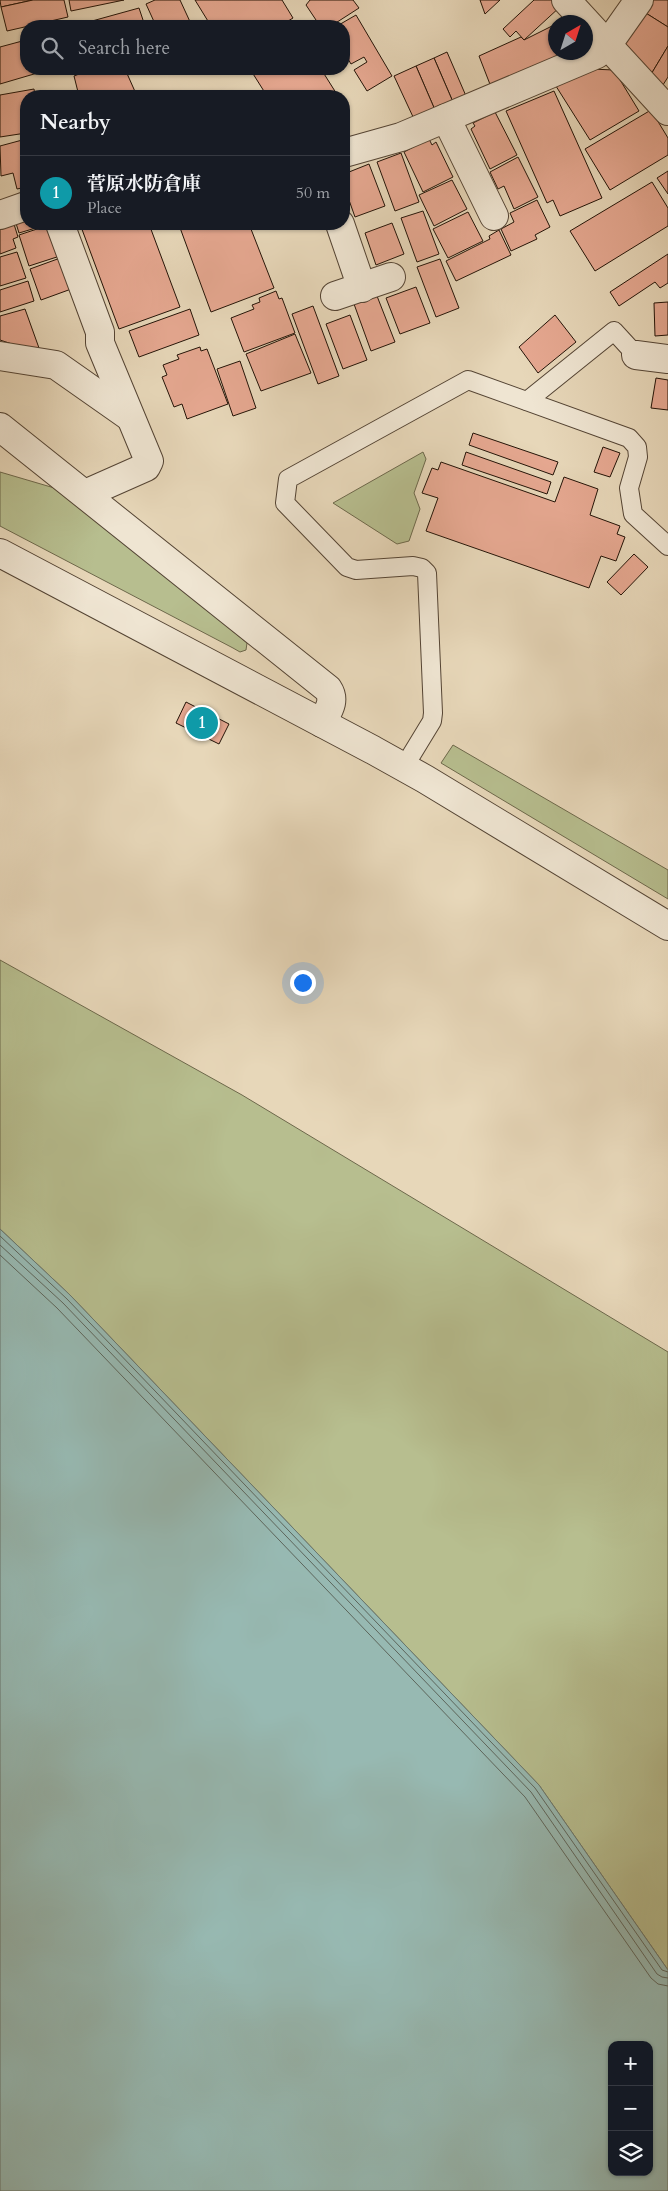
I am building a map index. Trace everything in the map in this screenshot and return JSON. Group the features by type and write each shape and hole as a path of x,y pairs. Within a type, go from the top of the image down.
{"street":[{"path":"566,0 668,111"},
{"path":"350,150 401,137 597,54 608,44 639,0"},
{"path":"446,118 494,216"},
{"path":"0,215 20,208"},
{"path":"62,230 100,332 100,343 149,461 146,468 85,494"},
{"path":"342,230 362,288"},
{"path":"335,296 391,277"},
{"path":"636,355 668,359"},
{"path":"0,356 56,365 130,417"},
{"path":"0,427 328,689 332,695 331,705 322,723"},
{"path":"0,553 404,767 668,926"}],"lane":[{"path":"527,401 614,331 636,355"},
{"path":"404,767 428,728 433,713 427,574 422,568 413,566 356,570 347,567 285,503 288,479 468,380 629,438 637,447 638,457 629,488 633,514 668,546"}],"green space":[{"path":"423,452 426,459 414,493 420,509 409,541 397,544 333,503"},
{"path":"0,472 68,492 247,643 246,650 240,652 0,526"},
{"path":"453,745 668,870 668,899 441,763"},
{"path":"0,960 242,1095 668,1352 668,1970 539,1785 70,1295 0,1229"}],"water":[{"path":"0,1229 70,1295 539,1785 668,1970 668,2191 0,2191"}],"building":[{"path":"0,0 33,0 1,7"},
{"path":"33,0 64,0 68,17 55,20 20,20 20,28 7,31 1,7"},
{"path":"69,0 124,0 71,11"},
{"path":"155,0 180,0 189,20 153,20 146,4"},
{"path":"195,0 282,0 293,18 290,20 207,20"},
{"path":"310,0 353,0 359,8 340,20 316,20 306,5"},
{"path":"480,0 500,0 485,14"},
{"path":"534,0 555,0 561,6 551,15 548,15 548,18 524,40 516,31 510,37 503,29"},
{"path":"647,0 668,0 668,27 641,10"},
{"path":"139,8 143,20 96,20"},
{"path":"641,10 668,27 668,46 650,76 620,44"},
{"path":"356,15 392,76 367,91 354,70 367,62 364,57 351,64 350,62 350,20 347,20"},
{"path":"548,28 548,60 563,60 493,92 479,56 521,37 524,40"},
{"path":"20,42 20,75 31,75 0,84 0,47"},
{"path":"668,46 668,77 661,88 650,76"},
{"path":"447,52 466,96 453,102 434,58"},
{"path":"434,58 453,102 435,110 416,66"},
{"path":"416,66 435,110 414,119 394,76"},
{"path":"591,69 614,70 639,111 590,140 554,83"},
{"path":"128,75 134,90 78,90 74,76"},
{"path":"254,75 325,75 334,90 263,90"},
{"path":"20,91 20,134 0,137 0,95"},
{"path":"554,91 602,198 560,216 553,200 547,203 506,111"},
{"path":"651,110 668,138 668,155 610,190 585,149"},
{"path":"495,112 517,155 490,169 471,129 475,126 473,123"},
{"path":"429,139 432,145 436,142 453,177 423,192 404,152"},
{"path":"20,141 20,188 17,189 13,173 1,176 0,146"},
{"path":"401,153 419,202 395,211 377,162"},
{"path":"518,157 538,197 514,209 504,186 498,189 490,172"},
{"path":"369,164 385,206 355,217 350,203 350,172"},
{"path":"668,171 668,194 657,178"},
{"path":"452,180 467,209 434,226 419,195"},
{"path":"652,182 668,208 668,226 595,271 570,231"},
{"path":"537,200 550,227 535,235 537,239 511,251 501,229 514,222 510,213"},
{"path":"423,211 439,254 417,262 401,218"},
{"path":"468,212 483,241 448,258 433,229"},
{"path":"20,219 20,230 29,230 19,233 15,220"},
{"path":"13,221 18,237 13,239 16,248 0,254 0,225"},
{"path":"392,223 404,254 376,265 365,233"},
{"path":"34,230 54,230 63,255 29,266 19,235"},
{"path":"82,230 151,230 180,307 119,329"},
{"path":"181,230 251,230 274,288 211,312"},
{"path":"499,230 511,255 456,281 446,261 490,239 489,236"},
{"path":"17,252 26,278 0,286 0,257"},
{"path":"668,254 668,283 660,288 655,282 619,306 610,292"},
{"path":"63,257 74,288 41,300 30,269"},
{"path":"440,259 459,308 436,317 417,267"},
{"path":"28,281 34,301 0,312 0,290"},
{"path":"416,287 430,323 400,334 386,298"},
{"path":"276,291 279,299 282,298 295,333 244,352 231,318 254,309 252,305 260,302 259,298"},
{"path":"377,296 395,342 371,351 354,304"},
{"path":"668,302 668,335 655,336 654,303"},
{"path":"313,306 339,376 318,384 292,314"},
{"path":"25,309 39,348 30,350 0,340 0,316"},
{"path":"190,309 199,335 139,357 129,331"},
{"path":"350,315 367,360 343,369 326,324"},
{"path":"555,315 576,342 538,373 519,347"},
{"path":"295,334 311,373 261,391 246,354"},
{"path":"200,347 201,351 207,349 228,404 187,419 182,404 174,407 162,377 167,375 163,365 179,359 177,355"},
{"path":"240,361 256,408 233,416 217,369"},
{"path":"656,378 668,380 668,410 651,408"},
{"path":"473,433 558,462 553,475 469,445"},
{"path":"603,447 620,453 610,477 594,472"},
{"path":"466,452 551,482 547,494 462,465"},
{"path":"441,462 555,502 564,477 598,489 590,515 620,526 617,534 625,537 616,561 601,556 589,588 426,531 438,498 422,493 432,468 438,470"},
{"path":"634,554 648,567 621,595 607,582"},
{"path":"186,702 229,724 219,744 176,723"}],"place":[{"name":"菅原水防倉庫","path":"202,723"}]}
